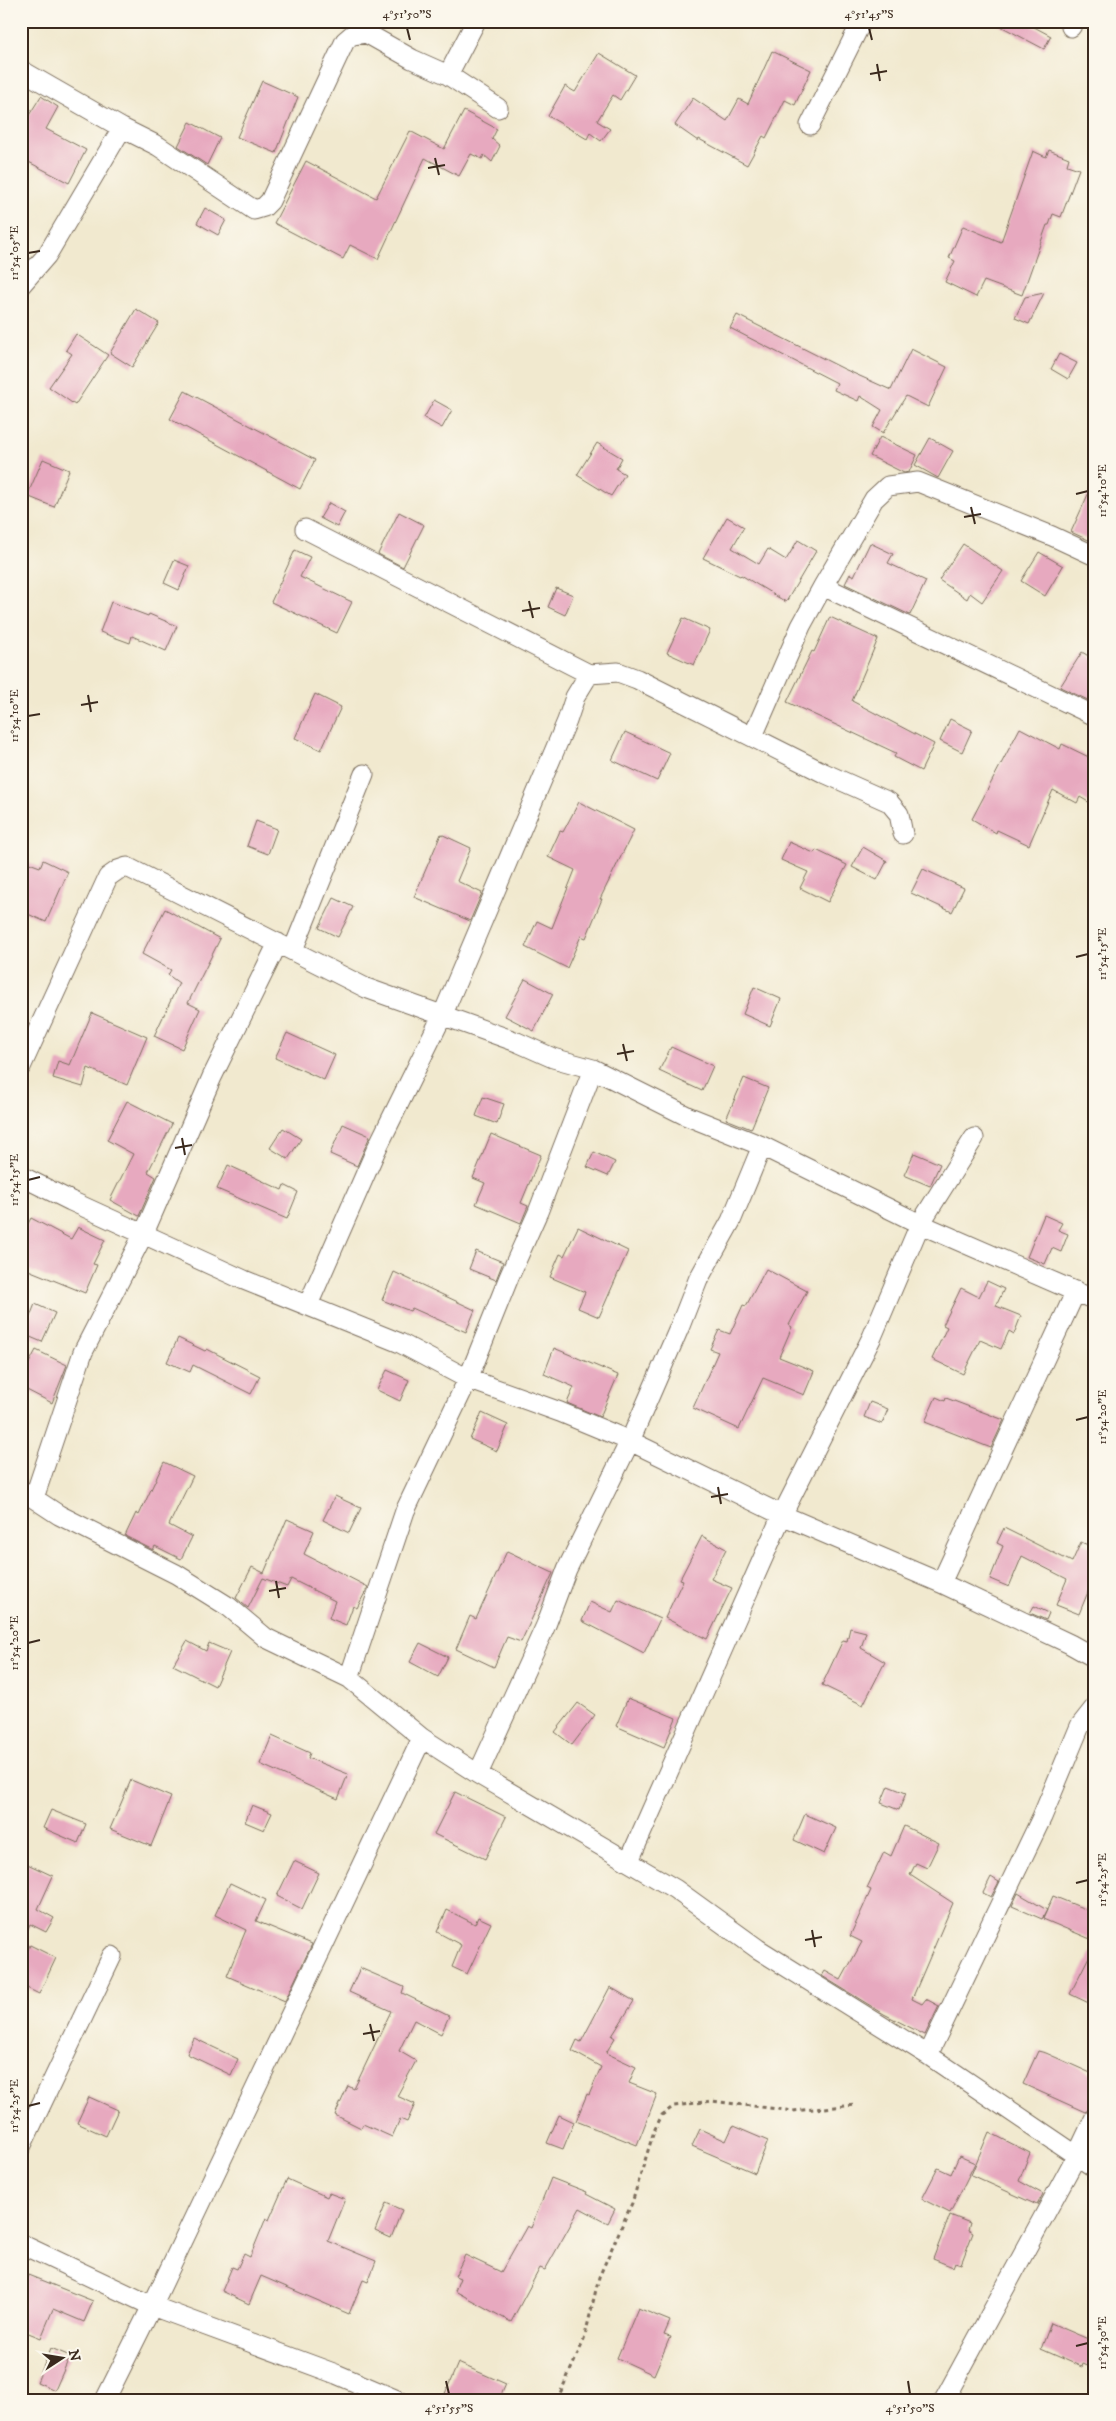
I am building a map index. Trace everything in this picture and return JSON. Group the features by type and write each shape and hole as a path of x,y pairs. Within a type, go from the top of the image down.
{"street":[{"path":"448,75 476,21"},
{"path":"810,125 862,21"},
{"path":"21,70 122,128 158,146 254,210 264,207 270,200 345,41 352,35 366,33 412,59 448,75 498,108"},
{"path":"21,285 47,255 122,128"},
{"path":"753,736 802,626 823,586 874,499 888,486 918,482 1052,536 1095,556"},
{"path":"305,529 589,674 618,672 753,736 824,773 872,792 889,802 899,814 903,834"},
{"path":"823,586 1095,716"},
{"path":"308,1305 376,1150 442,1014 567,721 574,697 589,674"},
{"path":"364,774 286,946 212,1077 144,1233 83,1352 28,1494 59,1515 176,1574 229,1607 266,1638 349,1678 422,1738 478,1774 676,1890 758,1949 928,2056 1095,2168"},
{"path":"21,1067 108,877 118,870 127,867 366,988 518,1042 553,1058 594,1069 687,1116 762,1146 920,1224 1095,1300"},
{"path":"349,1678 404,1511 468,1379 509,1277 538,1212 594,1069"},
{"path":"629,1861 782,1515 872,1337 920,1224 974,1138"},
{"path":"478,1774 546,1625 567,1569 630,1441 698,1280 730,1221 762,1146"},
{"path":"21,1176 71,1201 244,1280 400,1343 468,1379 560,1412 630,1441 782,1515 941,1583 1095,1658"},
{"path":"941,1583 1076,1291"},
{"path":"928,2056 1042,1817 1080,1726 1095,1707"},
{"path":"105,2400 152,2306 422,1738"},
{"path":"21,2147 112,1956"},
{"path":"944,2400 1076,2157 1095,2118"},
{"path":"21,2244 152,2306 310,2364 397,2400"}],"path":[{"path":"557,2400 584,2340 599,2277 632,2202 654,2131 662,2115 674,2106 712,2101 793,2112 856,2105"}],"building":[{"path":"991,21 1023,21 1051,36 1044,49"},
{"path":"772,51 811,70 795,105 785,100 766,138 763,136 747,165 699,139 698,141 675,125 693,98 727,121 739,99 748,104"},
{"path":"599,53 635,75 620,100 613,95 597,121 610,129 601,141 590,133 587,139 548,116 565,86 575,92"},
{"path":"262,81 298,97 276,153 237,137"},
{"path":"41,96 58,107 46,129 86,150 69,183 21,158 21,128"},
{"path":"464,111 497,129 492,139 500,146 492,162 484,155 482,159 471,154 459,176 425,158 378,259 350,245 343,259 274,223 306,161 376,198 410,131 444,149"},
{"path":"190,122 220,138 207,165 178,146"},
{"path":"1049,150 1069,158 1067,165 1079,169 1061,217 1053,214 1049,225 1047,225 1022,295 984,281 976,297 945,282 955,261 949,258 963,226 1001,242 1033,151 1046,157"},
{"path":"205,208 226,220 218,235 197,223"},
{"path":"1044,293 1029,324 1015,318 1025,297"},
{"path":"136,309 159,323 132,367 110,353"},
{"path":"737,315 844,369 891,390 911,349 947,367 928,407 906,396 883,433 873,427 882,410 860,396 858,401 834,390 837,383 730,328"},
{"path":"76,334 108,355 75,405 49,387 72,354 66,350"},
{"path":"1059,354 1077,363 1068,379 1051,369"},
{"path":"185,391 315,460 300,489 170,419"},
{"path":"434,400 452,410 442,428 424,418"},
{"path":"880,437 917,455 909,472 904,473 870,456"},
{"path":"930,438 953,451 938,478 915,465"},
{"path":"597,443 622,458 616,469 625,474 611,496 577,475"},
{"path":"43,459 69,470 54,507 27,496"},
{"path":"1095,479 1095,543 1071,532"},
{"path":"329,503 345,512 337,527 320,518"},
{"path":"399,512 424,525 403,567 378,554"},
{"path":"727,517 744,527 732,548 759,564 768,549 786,560 798,540 816,551 786,602 741,575 703,558"},
{"path":"870,543 893,554 888,563 926,581 910,615 845,584 850,574 854,576"},
{"path":"963,544 1003,571 982,602 970,593 967,599 939,580"},
{"path":"295,550 310,557 300,577 352,602 337,633 271,602"},
{"path":"1039,552 1063,566 1045,596 1021,581"},
{"path":"174,560 189,566 179,590 164,583"},
{"path":"556,588 573,595 565,615 548,607"},
{"path":"111,602 148,616 149,614 177,626 166,651 132,636 130,643 100,632"},
{"path":"830,617 878,639 852,701 934,744 921,771 894,757 896,753 787,702 812,651 814,652"},
{"path":"683,618 710,630 694,665 667,653"},
{"path":"1082,652 1095,660 1095,692 1090,701 1060,687"},
{"path":"315,694 341,707 321,750 295,738"},
{"path":"950,719 972,730 962,752 940,741"},
{"path":"1020,728 1060,749 1062,744 1095,760 1095,806 1080,797 1077,803 1053,790 1029,845 997,830 996,833 972,819"},
{"path":"625,732 670,753 657,781 612,760"},
{"path":"579,802 634,830 600,899 602,899 586,938 581,936 567,968 525,947 537,921 552,928 575,870 548,857 560,831 563,832"},
{"path":"256,821 277,829 268,854 247,846"},
{"path":"441,834 471,848 457,881 482,893 470,921 414,897"},
{"path":"789,842 814,853 816,850 847,865 828,902 800,888 808,872 781,860"},
{"path":"863,847 887,861 877,880 852,867"},
{"path":"21,860 40,867 43,860 68,872 46,922 21,911"},
{"path":"923,869 964,888 952,912 911,893"},
{"path":"334,898 353,907 338,937 319,928"},
{"path":"165,909 220,939 188,1003 200,1009 182,1049 154,1036 179,983 168,975 171,970 142,954"},
{"path":"525,979 553,994 534,1031 505,1016"},
{"path":"754,987 781,999 770,1026 743,1014"},
{"path":"92,1013 147,1037 127,1085 88,1068 83,1087 53,1078 58,1061 70,1065"},
{"path":"287,1033 335,1055 324,1080 275,1058"},
{"path":"671,1047 713,1066 702,1091 659,1071"},
{"path":"744,1078 768,1088 751,1129 726,1119"},
{"path":"483,1097 504,1104 497,1124 476,1116"},
{"path":"127,1101 172,1124 148,1172 156,1177 139,1216 110,1200 133,1154 107,1140"},
{"path":"343,1124 370,1136 357,1166 330,1154"},
{"path":"283,1128 301,1139 288,1159 270,1148"},
{"path":"491,1134 541,1155 521,1203 528,1206 521,1223 476,1204 485,1183 473,1178"},
{"path":"594,1152 615,1162 608,1176 587,1167"},
{"path":"914,1153 940,1164 930,1186 904,1175"},
{"path":"228,1165 282,1190 284,1185 298,1192 287,1219 217,1189"},
{"path":"1044,1215 1062,1223 1058,1230 1068,1234 1061,1252 1052,1248 1045,1264 1027,1257"},
{"path":"31,1218 71,1239 78,1227 105,1240 93,1264 97,1265 85,1293 21,1267 21,1237"},
{"path":"578,1227 628,1251 599,1317 578,1308 585,1292 550,1277 560,1254 564,1256"},
{"path":"476,1251 503,1262 496,1280 469,1269"},
{"path":"766,1269 807,1291 789,1325 792,1327 779,1357 814,1371 804,1395 763,1378 739,1429 693,1408 718,1352 710,1349 719,1330 730,1334 743,1305 746,1306"},
{"path":"394,1272 475,1310 466,1332 412,1308 410,1311 382,1300"},
{"path":"987,1281 1004,1289 996,1306 1021,1316 1014,1334 1009,1331 1001,1349 980,1340 963,1374 932,1359 947,1327 943,1325 961,1288 979,1297"},
{"path":"35,1304 55,1313 42,1342 23,1334"},
{"path":"178,1338 205,1351 207,1349 260,1376 251,1394 193,1365 190,1372 167,1362"},
{"path":"554,1348 618,1375 600,1417 567,1403 574,1387 544,1374"},
{"path":"36,1350 67,1365 52,1403 21,1387 21,1378"},
{"path":"387,1370 409,1380 400,1401 377,1390"},
{"path":"936,1397 945,1401 946,1398 1004,1420 991,1448 925,1422"},
{"path":"870,1402 888,1409 882,1424 864,1417"},
{"path":"482,1413 508,1425 497,1451 470,1439"},
{"path":"164,1462 193,1476 169,1525 192,1537 181,1559 155,1546 153,1550 125,1536 136,1513 139,1515"},
{"path":"335,1496 361,1508 349,1533 323,1520"},
{"path":"287,1519 314,1531 304,1554 368,1587 357,1608 353,1606 346,1625 329,1618 335,1601 291,1579 287,1587 263,1578 248,1608 236,1598 252,1567 264,1573"},
{"path":"1004,1528 1072,1562 1081,1542 1095,1548 1095,1575 1079,1614 1056,1605 1067,1579 1022,1556 1009,1587 990,1579 1003,1546 997,1543"},
{"path":"702,1536 726,1549 711,1579 732,1588 707,1639 665,1618 683,1580 680,1579"},
{"path":"507,1551 553,1573 521,1642 507,1637 494,1667 456,1649 470,1616 476,1619"},
{"path":"618,1600 660,1619 644,1653 582,1621 590,1602 612,1612"},
{"path":"1034,1606 1049,1613 1046,1620 1030,1613"},
{"path":"850,1628 866,1632 861,1648 885,1662 863,1705 822,1685 843,1640 847,1641"},
{"path":"187,1641 206,1651 209,1643 230,1652 215,1686 173,1665"},
{"path":"420,1643 448,1657 438,1677 410,1662"},
{"path":"628,1698 676,1718 664,1747 616,1726"},
{"path":"578,1703 595,1715 572,1745 555,1732"},
{"path":"272,1736 310,1753 308,1758 348,1774 338,1799 260,1764"},
{"path":"131,1780 171,1797 151,1846 110,1829"},
{"path":"888,1786 906,1793 899,1810 881,1803"},
{"path":"455,1792 506,1817 485,1859 434,1834"},
{"path":"252,1805 272,1813 264,1830 245,1822"},
{"path":"51,1810 86,1824 78,1843 43,1828"},
{"path":"805,1814 836,1828 824,1854 794,1840"},
{"path":"904,1826 939,1843 927,1868 916,1863 910,1875 953,1903 912,1999 922,2004 926,1999 939,2006 925,2035 884,2014 822,1976 825,1971 841,1980 862,1942 850,1936 871,1890 867,1888 884,1852 891,1856"},
{"path":"21,1861 53,1876 38,1909 54,1918 46,1932 30,1924 21,1944"},
{"path":"294,1861 319,1873 302,1909 277,1896"},
{"path":"991,1877 999,1882 991,1897 983,1893"},
{"path":"230,1883 266,1900 256,1921 312,1944 285,2001 227,1976 246,1930 215,1915"},
{"path":"1018,1893 1047,1910 1042,1919 1012,1906"},
{"path":"1053,1896 1095,1913 1095,1941 1043,1919"},
{"path":"447,1910 475,1924 478,1917 491,1923 467,1974 452,1967 461,1945 437,1932"},
{"path":"30,1945 56,1958 39,1994 21,1985 21,1964"},
{"path":"1095,1945 1095,2006 1070,1994"},
{"path":"360,1968 404,1987 402,1993 449,2016 441,2034 414,2020 399,2051 416,2061 397,2096 415,2104 407,2122 400,2119 392,2137 363,2124 361,2128 335,2115 348,2086 354,2089 391,2011 349,1992"},
{"path":"610,1987 634,2001 612,2036 615,2038 606,2053 636,2067 629,2083 657,2094 637,2145 576,2121 601,2067 572,2051 577,2040 581,2042"},
{"path":"194,2038 238,2059 231,2075 187,2054"},
{"path":"1038,2051 1095,2075 1095,2106 1085,2112 1023,2084"},
{"path":"89,2097 118,2110 106,2136 77,2123"},
{"path":"559,2115 574,2122 563,2149 547,2143"},
{"path":"733,2126 768,2141 755,2173 692,2146 700,2129 726,2141"},
{"path":"989,2132 1030,2153 1019,2181 1043,2194 1037,2205 971,2175"},
{"path":"959,2156 975,2163 950,2213 922,2199 938,2168 951,2174"},
{"path":"551,2178 587,2192 586,2194 615,2209 608,2223 580,2208 545,2270 540,2268 511,2322 455,2291 460,2278 455,2276 465,2255 501,2272 527,2226 531,2228"},
{"path":"287,2179 327,2197 329,2193 345,2199 328,2241 376,2261 368,2282 363,2280 349,2314 261,2276 249,2304 222,2291 232,2267 237,2269 244,2254 250,2257 266,2218 269,2220"},
{"path":"386,2203 402,2210 391,2238 375,2231"},
{"path":"950,2215 970,2223 968,2230 973,2233 961,2264 955,2262 953,2267 933,2259"},
{"path":"28,2275 93,2301 84,2322 53,2309 41,2338 21,2330 21,2292"},
{"path":"638,2308 670,2321 664,2335 670,2337 654,2375 617,2358"},
{"path":"1051,2323 1095,2342 1095,2369 1083,2364 1082,2367 1041,2349"},
{"path":"51,2348 70,2356 55,2390 37,2382"},
{"path":"458,2363 506,2384 499,2400 453,2400 444,2396"}]}
